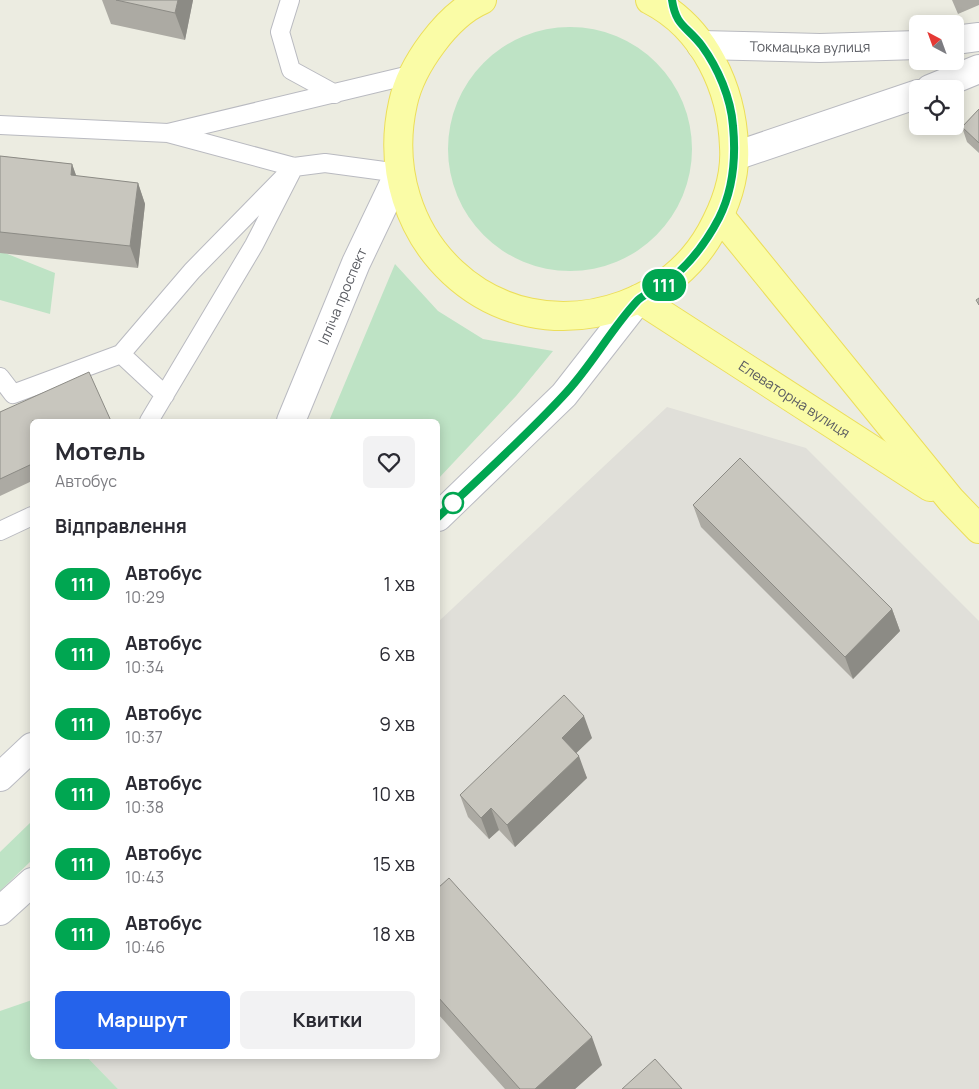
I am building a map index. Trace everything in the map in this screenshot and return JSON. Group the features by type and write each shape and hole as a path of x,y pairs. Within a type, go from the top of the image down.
{"main road":[{"path":"444,30 458,0"},
{"path":"482,0 474,4 444,30 426,51 414,74 405,95 398,124 399,173 405,200 417,227 431,249 450,270 475,290 504,304 546,315 580,315 607,311 639,299 666,284 705,243 720,216 730,188 735,156 733,124 727,95 716,68 673,8 650,0"},
{"path":"964,39 979,37"},
{"name":"Токмацька вулиця","path":"701,45 820,48 909,45"},
{"path":"952,80 979,69"},
{"path":"735,156 909,97"},
{"name":"Ілліча проспект","path":"292,419 356,263 399,173"},
{"name":"Елеваторна вулиця","path":"720,216 951,500 979,529"},
{"path":"440,515 564,395 639,299"},
{"name":"Елеваторна вулиця","path":"639,299 951,500"},
{"path":"0,777 30,749"},
{"path":"0,911 30,884"}],"lane":[{"path":"290,0 280,32 291,70 335,94"},
{"path":"168,133 414,74"},
{"path":"0,125 168,133 294,167 325,163 399,173"},
{"path":"0,377 13,394 122,354 192,271 294,167"},
{"path":"149,419 254,245 294,167"},
{"path":"122,354 165,395"},
{"path":"0,531 30,517"}],"shaded area":[{"path":"667,407 806,448 979,621 979,1089 118,1089 89,1059 440,1059 440,620"}],"green space":[{"path":"570,27 605,32 617,36 638,48 656,63 671,81 683,102 687,114 692,149 687,184 683,196 671,217 656,235 638,250 617,262 605,266 570,271 535,266 523,262 502,250 484,235 469,217 457,196 453,184 448,149 453,114 457,102 469,81 484,63 502,48 523,36 535,32"},
{"path":"0,251 55,273 50,314 0,300"},
{"path":"395,264 438,311 483,339 553,351 516,396 440,477 440,419 330,419"},
{"path":"30,823 30,862 0,891 0,852"},
{"path":"30,1001 30,1059 89,1059 118,1089 0,1089 0,1011"}],"building":[{"path":"116,0 178,0 175,13"},
{"path":"979,109 979,143 964,129 964,125"},
{"path":"0,156 72,164 71,175 138,183 130,246 0,232"},
{"path":"89,372 110,419 30,419 30,465 0,479 0,412"},
{"path":"740,458 892,609 845,657 693,505"},
{"path":"564,695 584,716 562,738 579,756 507,825 491,808 481,818 460,795"},
{"path":"449,878 592,1037 535,1089 520,1089 440,999 440,886"},
{"path":"655,1059 682,1089 622,1089"}],"bus line":[{"name":"111","path":"440,515 564,395 639,299 666,284 686,265 705,243 720,216 730,188 735,156 733,124 727,95 716,68 701,45 674,16 672,0"}]}
